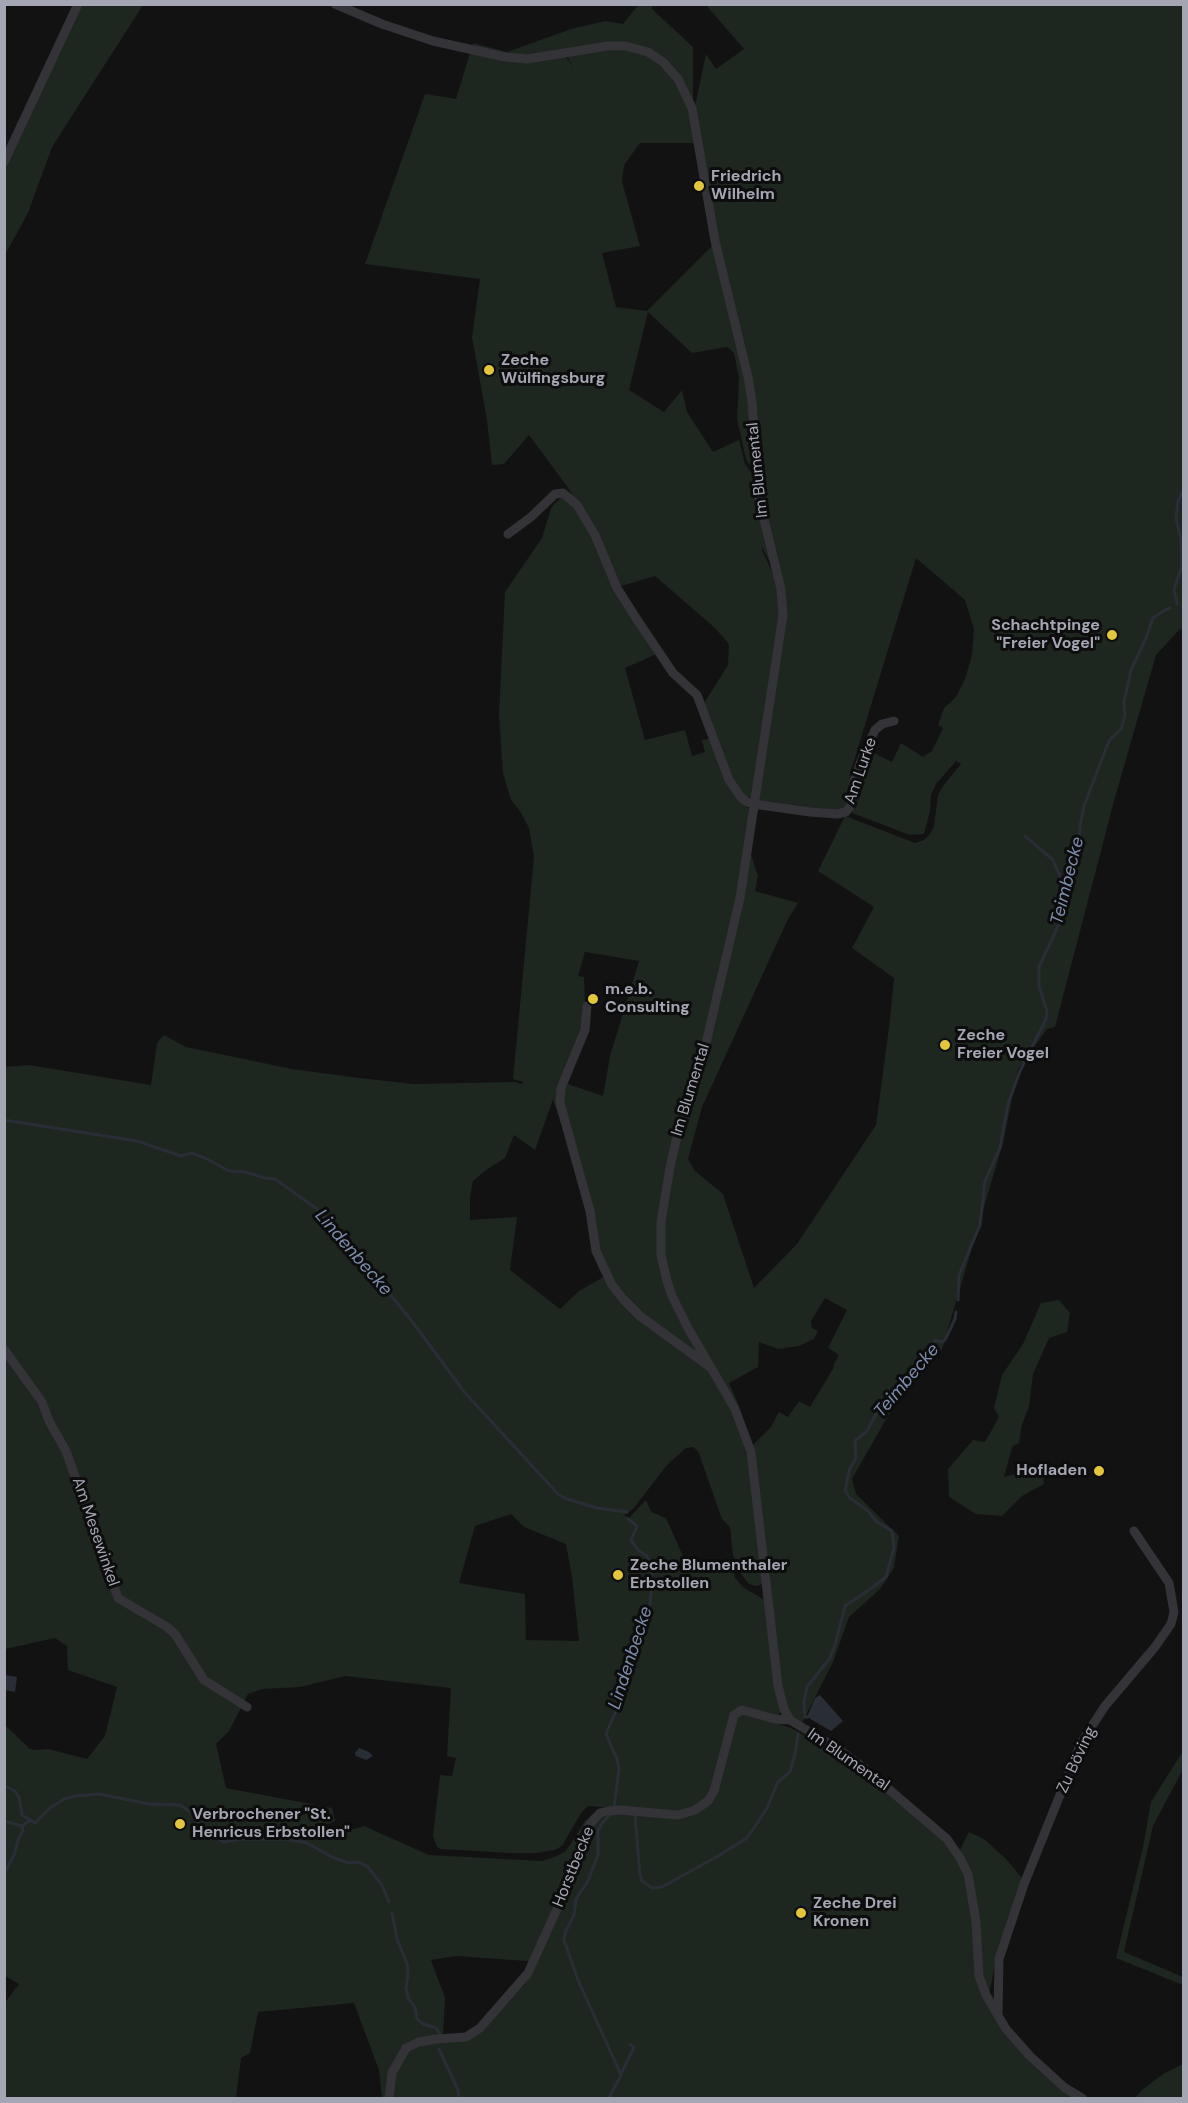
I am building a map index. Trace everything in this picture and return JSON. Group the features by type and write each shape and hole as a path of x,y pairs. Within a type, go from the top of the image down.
{"street":[{"path":"4,162 78,4"},
{"name":"Im Blumental","path":"335,4 382,24 433,41 505,57 527,59 608,46 625,46 648,52 663,62 678,79 692,108 699,136 715,241 752,402 759,499 781,589 783,615 753,804 747,860 730,946 699,1073 676,1141 661,1222 661,1255 667,1281 688,1328 735,1410 751,1452 778,1686 784,1709 790,1720 837,1748 864,1768 936,1829 960,1858 968,1874 973,1902 979,1976 986,1995 1006,2029 1030,2056 1065,2088 1083,2098"},
{"path":"508,534 531,517 555,494 563,493 577,505 595,535 617,588 673,673 697,695 729,780 740,796 753,804"},
{"name":"Am Lurke","path":"753,804 810,813 846,812 851,805 854,781 861,761 875,730 882,724 894,721"},
{"name":"Im Blumental","path":"587,1006 585,1030 561,1088 560,1102 590,1211 596,1251 612,1285 623,1299 640,1316 711,1368"},
{"name":"Am Mesewinkel","path":"4,1349 42,1402 49,1421 66,1451 118,1598 167,1627 175,1634 204,1680 247,1707"},
{"name":"Zu Böving","path":"998,2015 999,1959 1024,1884 1081,1743 1105,1706 1155,1647 1171,1624 1174,1612 1169,1583 1134,1531"},
{"name":"Horstbecke","path":"389,2098 392,2073 406,2048 436,2038 466,2037 480,2028 528,1973 563,1898 583,1837 590,1824 600,1813 620,1810 678,1815 695,1810 708,1800 714,1791 734,1715 742,1710 775,1719 790,1720"}],"shaded area":[{"path":"80,5 143,5 52,147 28,213 5,255 5,167"},
{"path":"638,5 653,5 651,8 693,47 693,100 678,76 640,48 524,57 472,48 473,43 507,52 571,29 605,21 623,24"},
{"path":"706,5 1183,5 1183,632 1181,628 1156,655 1114,801 1055,1027 1047,1029 1018,1069 1003,1143 942,1349 893,1407 852,1479 856,1494 899,1536 894,1568 880,1589 849,1617 833,1662 801,1725 794,1719 787,1707 782,1690 753,1445 771,1427 779,1412 788,1417 799,1401 810,1407 839,1355 828,1348 847,1310 825,1298 811,1321 812,1328 818,1331 814,1339 799,1346 778,1349 759,1342 758,1367 729,1383 739,1406 715,1374 715,1383 733,1412 748,1458 763,1582 760,1585 755,1586 748,1583 739,1571 733,1555 730,1527 722,1519 698,1451 693,1447 686,1448 667,1465 634,1508 624,1515 629,1518 646,1500 651,1512 666,1518 686,1563 731,1561 735,1578 744,1588 763,1599 767,1609 772,1666 781,1712 773,1716 740,1708 732,1712 712,1790 699,1805 679,1813 679,1817 697,1812 714,1795 721,1778 734,1720 741,1714 759,1717 791,1728 847,1758 931,1828 949,1846 954,1855 960,1850 969,1832 984,1839 1023,1879 996,1959 987,2005 1001,2026 1029,2059 1064,2091 1078,2098 394,2098 394,2073 408,2050 436,2040 467,2039 482,2029 493,2014 524,1985 536,1965 526,1961 456,1956 431,1960 445,1998 443,2036 419,2040 405,2046 389,2073 387,2098 382,2098 379,2070 354,2003 258,2012 250,2053 241,2058 236,2098 5,2098 4,2004 19,1984 5,1976 5,1725 30,1749 48,1749 87,1759 105,1736 117,1687 68,1670 67,1646 55,1638 5,1649 5,1067 29,1065 151,1085 157,1043 164,1035 186,1047 292,1069 413,1084 515,1082 522,1084 523,1082 513,1079 534,857 529,828 511,800 503,773 499,715 505,592 542,538 551,508 563,495 593,535 616,589 659,653 625,668 645,740 685,730 692,756 705,752 702,740 712,738 727,781 740,801 749,809 744,856 751,855 758,876 755,891 798,903 788,919 702,1107 688,1159 695,1171 723,1194 754,1288 797,1244 876,1125 894,978 852,948 874,907 818,871 845,816 915,843 924,840 930,834 934,826 938,795 961,764 956,761 936,784 931,795 930,811 924,834 910,835 852,813 862,762 868,750 892,762 901,743 923,757 932,751 943,728 938,725 944,708 956,697 965,679 972,655 974,629 965,600 916,558 850,774 849,800 846,807 825,812 765,803 759,800 782,647 786,599 760,502 754,402 749,370 718,244 695,106 706,54 716,69 744,49","holes":["585,952 639,961 610,1056 603,1096 562,1082 580,1036 583,1021 584,977 578,976","553,1099 581,1183 593,1254 605,1276 579,1291 560,1309 510,1270 517,1217 470,1220 473,1181 505,1158 514,1135 535,1150","511,1514 524,1527 566,1544 579,1641 526,1640 525,1594 459,1583 475,1526","345,1676 451,1688 447,1756 456,1758 452,1776 440,1775 433,1836 437,1847 441,1849 509,1853 537,1853 555,1850 562,1846 581,1813 588,1806 670,1813 668,1817 617,1812 603,1815 595,1821 595,1814 593,1814 585,1821 566,1851 542,1861 429,1855 364,1826 341,1833 324,1826 335,1821 332,1808 226,1788 216,1744 229,1731 248,1694 262,1689 300,1687"]},
{"path":"624,49 646,54 671,73 686,98 695,143 640,143 624,165 622,182 640,246 602,253 616,307 647,311 713,245 737,341 749,406 754,472 746,459 737,419 739,378 734,353 727,347 692,353 648,312 629,390 664,412 682,390 687,412 713,452 739,440 745,464 754,476 772,566 762,547 762,550 776,580 780,610 752,797 746,797 736,789 703,705 728,665 729,644 715,628 655,576 618,587 596,534 569,489 529,435 504,464 492,465 487,420 472,337 480,279 365,264 425,94 456,99 470,53 485,57 564,55 574,67 566,55"},
{"path":"1059,1300 1070,1313 1067,1332 1049,1338 1033,1374 1029,1407 1022,1424 1019,1443 1013,1446 1004,1477 1042,1467 1044,1484 1022,1496 1002,1516 976,1514 949,1497 948,1469 973,1440 985,1442 999,1417 994,1408 1002,1375 1023,1344 1041,1303"},
{"path":"5,1675 17,1677 15,1692 5,1690"},
{"path":"820,1695 843,1721 831,1731 807,1717 815,1698"},
{"path":"359,1748 373,1756 366,1760 356,1756 355,1753"},
{"path":"1183,1751 1183,1769 1153,1826 1124,1952 1183,1977 1183,1985 1116,1958 1143,1847 1151,1802"},
{"path":"1183,2064 1183,2098 1135,2098 1163,2074"}],"waterway":[{"name":"Teimbecke","path":"1177,604 1174,589 1182,566 1181,540 1176,518 1178,501 1184,489"},
{"name":"Teimbecke","path":"958,1300 959,1275 980,1225 985,1181 1000,1148 1008,1104 1020,1071 1046,1019 1047,1011 1039,986 1039,967 1060,922 1064,903 1062,890 1068,868 1079,844 1084,806 1109,741 1121,729 1131,670 1153,618 1170,608"},
{"path":"1025,836 1053,860 1062,886"},
{"name":"Lindenbecke","path":"4,1120 137,1141 181,1156 192,1153 229,1171 275,1179 317,1209 411,1320 465,1393 559,1495 597,1508 627,1512"},
{"name":"Teimbecke","path":"807,1717 805,1717 804,1702 807,1687 830,1658 845,1606 886,1577 894,1548 892,1531 877,1522 845,1491 850,1468 856,1458 855,1441 867,1431 876,1414 896,1399 899,1390 920,1370 924,1358 936,1340 942,1342 945,1340 956,1312"},
{"name":"Lindenbecke","path":"614,1808 619,1769 606,1734 621,1699 634,1651 649,1612 652,1584 652,1569 647,1556 638,1550 631,1540 637,1526 628,1519"},
{"name":"Teimbecke","path":"635,1815 642,1881 652,1888 662,1887 747,1838 766,1810 778,1782 790,1772 798,1734"},
{"path":"4,1786 15,1791 19,1797 22,1815 35,1823 50,1808 64,1799 99,1794 149,1804 180,1805 192,1813 205,1832 224,1842 240,1839 286,1839 307,1843 332,1857 349,1863 359,1862 368,1867 382,1885 389,1902"},
{"name":"Lindenbecke","path":"609,2098 621,2075 578,1980 564,1940 574,1915 576,1899 588,1881 598,1855 598,1831 611,1814"},
{"path":"4,1821 22,1826 29,1821"},
{"path":"4,1874 14,1855 23,1831 22,1826"},
{"path":"392,1913 397,1939 407,1964 408,1998 415,2007 417,2019 423,2024 436,2028 440,2034"},
{"path":"621,2074 634,2047 630,2044"},
{"path":"439,2049 458,2090 459,2098"}],"place":[{"name":"Friedrich Wilhelm","path":"699,186"},
{"name":"Zeche Wülfingsburg","path":"489,370"},
{"name":"Schachtpinge \"Freier Vogel\"","path":"1112,635"},
{"name":"m.e.b. Consulting","path":"593,999"},
{"name":"Zeche Freier Vogel","path":"945,1045"},
{"name":"Hofladen","path":"1099,1471"},
{"name":"Zeche Blumenthaler Erbstollen","path":"618,1575"},
{"name":"Verbrochener \"St. Henricus Erbstollen\"","path":"180,1824"},
{"name":"Zeche Drei Kronen","path":"801,1913"}]}
